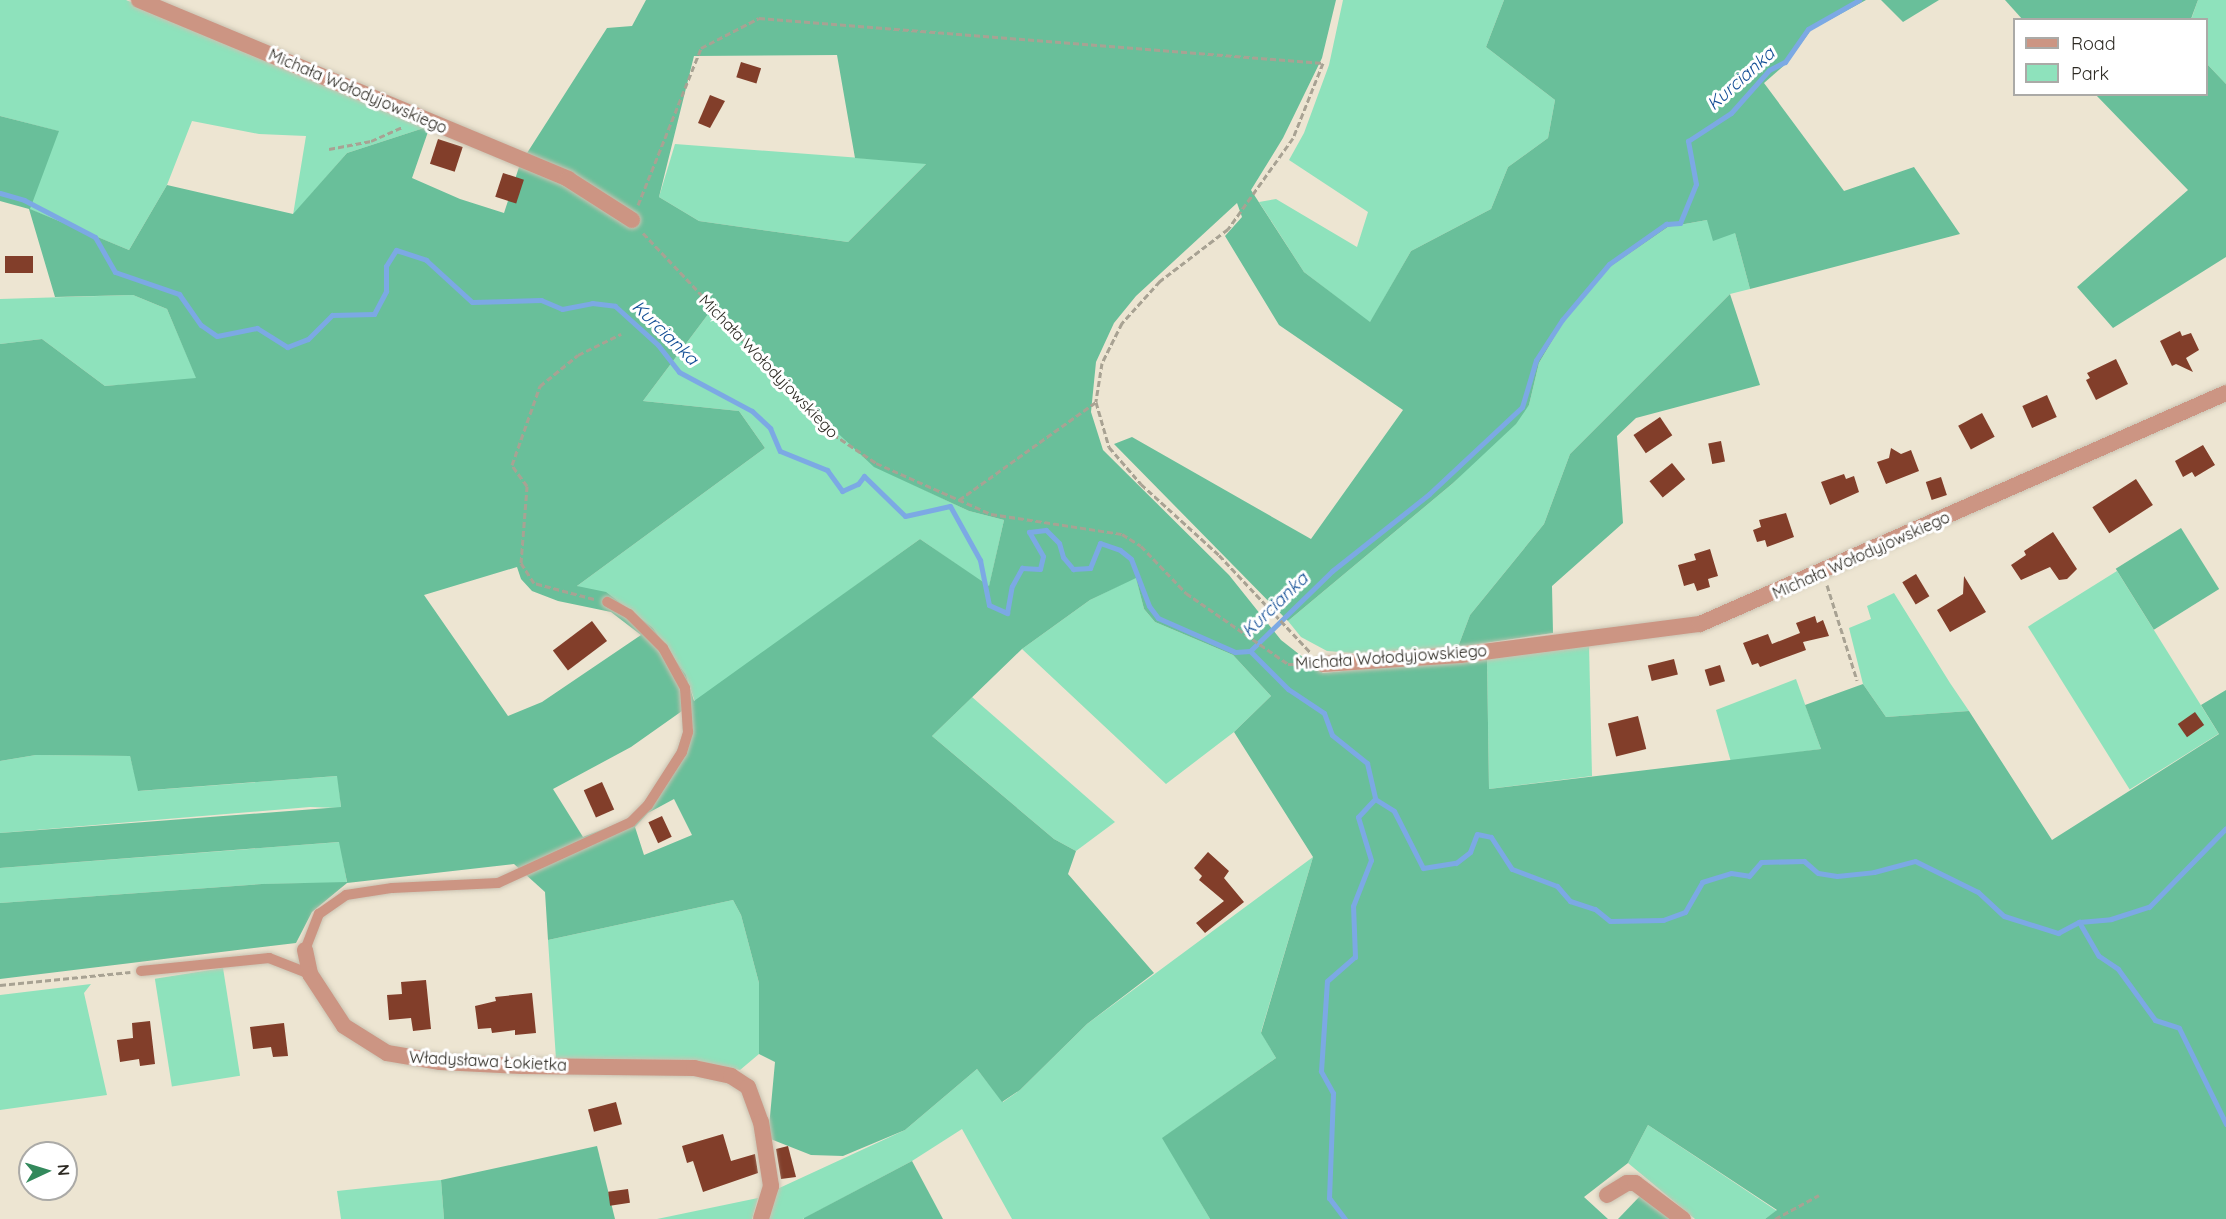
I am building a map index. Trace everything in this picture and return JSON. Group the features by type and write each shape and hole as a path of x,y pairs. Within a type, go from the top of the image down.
{"street":[{"name":"Michała Wołodyjowskiego","path":"139,0 568,179 632,220"},
{"name":"Michała Wołodyjowskiego","path":"1323,664 1460,655 1700,624 1823,572 2226,393"},
{"name":"Władysława Łokietka","path":"305,950 310,974 344,1026 387,1053 440,1062 521,1066 694,1068 731,1076 748,1087 761,1122 771,1186 761,1219"},
{"path":"1607,1195 1627,1183 1635,1183 1683,1219"}],"lane":[{"name":"Władysława Łokietka","path":"305,950 319,914 346,895 392,888 498,883 631,822 648,805 682,752 688,732 685,688 663,648 628,615 608,602"},
{"path":"141,970 269,958 310,974"}],"path":[{"path":"632,220 701,48 759,18 1323,63 1293,138 1228,229 1161,281 1122,323 1102,363 1096,402 1108,447 1142,484 1220,555 1323,664"},
{"path":"329,149 371,141 400,130 414,114"},
{"name":"Michała Wołodyjowskiego","path":"632,220 833,434 876,463 991,514 1019,521 1122,534 1141,546 1186,593 1288,664 1323,664"},
{"path":"608,602 534,583 521,563 527,486 512,465 540,386 578,356 621,334"},
{"path":"959,500 1096,402"},
{"path":"1823,572 1857,680"},
{"path":"0,985 141,970"},
{"path":"1775,1219 1819,1195"}],"green space":[{"path":"0,0 126,0 430,126 347,153 293,215 306,136 259,134 192,121 167,185 129,250 29,209 58,131 0,116"},
{"path":"646,0 1336,0 1322,58 1283,138 1251,190 1304,272 1370,322 1411,251 1491,209 1508,167 1548,138 1555,100 1486,47 1504,0 1866,0 1811,30 1787,63 1764,83 1844,191 1914,167 1960,234 1750,289 1735,233 1713,241 1707,220 1668,227 1610,267 1564,321 1539,363 1529,405 1516,424 1452,484 1288,621 1114,444 1132,437 1311,539 1403,410 1279,325 1225,236 1242,217 1237,203 1136,296 1114,323 1096,362 1091,412 1103,450 1229,575 1281,640 1323,673 1487,657 1489,789 1821,749 1805,705 1863,684 1886,717 1969,711 2052,840 2219,734 2201,705 2226,690 2226,1219 1765,1219 1777,1210 1648,1125 1628,1163 1584,1197 1608,1219 1210,1219 1162,1138 1276,1058 1261,1033 1313,857 1234,732 1271,696 1233,655 1155,622 1144,609 1136,578 1090,600 1022,649 932,736 1054,839 1076,851 1068,874 1154,973 1087,1024 1020,1090 1002,1102 977,1069 905,1130 843,1156 811,1155 768,1138 775,1062 759,1054 759,983 741,915 733,900 548,940 545,892 514,864 347,883 312,912 296,943 0,979 0,903 262,884 347,882 339,842 0,868 0,833 341,807 337,776 138,791 130,756 36,755 0,761 0,344 42,339 105,386 196,378 167,309 133,295 55,297 29,209 0,201 0,116 59,131 30,209 129,250 167,185 293,214 347,153 430,126 412,178 460,199 504,213 520,164 607,28 632,26","holes":["837,55 855,158 926,164 848,242 699,221 659,197 694,56","709,313 874,467 969,511 1004,520 989,586 920,539 694,701 686,675 653,628 606,592 577,586 765,448 739,411 643,401","517,567 521,579 532,591 558,601 611,612 641,635 542,702 508,716 424,595","682,711 683,733 676,753 647,801 629,819 583,837 553,789 631,747","674,799 692,835 644,855 635,827 648,813"]},
{"path":"1343,0 1504,0 1486,47 1555,100 1548,138 1508,167 1491,209 1411,251 1370,323 1304,272 1259,202 1276,199 1357,247 1368,212 1289,160 1304,133 1329,65"},
{"path":"1881,0 1939,0 1903,22"},
{"path":"2005,0 2198,0 2191,18 2021,18"},
{"path":"2198,0 2226,0 2226,84 2208,65 2208,18 2192,18"},
{"path":"2208,65 2226,84 2226,257 2113,328 2077,287 2188,190 2097,96 2208,96"},
{"path":"675,144 927,163 848,242 699,221 659,197"},
{"path":"1707,220 1735,233 1750,289 1730,294 1570,454 1544,524 1470,615 1458,647 1364,654 1327,651 1301,637 1288,621 1452,484 1529,405 1539,363 1564,321 1610,267 1668,227"},
{"path":"1730,294 1760,385 1636,418 1617,436 1623,523 1552,586 1553,633 1458,647 1470,615 1544,524 1570,454"},
{"path":"133,295 167,309 197,379 105,386 42,339 0,344 0,299"},
{"path":"709,313 874,466 969,511 1004,520 989,587 920,539 695,702 686,675 653,628 577,586 765,448 739,411 643,401"},
{"path":"2181,528 2219,589 2154,630 2116,569"},
{"path":"2117,571 2219,734 2130,789 2028,627"},
{"path":"1136,577 1144,609 1155,622 1233,655 1271,696 1234,732 1166,784 1022,649 1090,600"},
{"path":"1894,593 1969,711 1886,717 1863,684 1849,628 1871,619 1867,606"},
{"path":"1589,644 1592,776 1489,789 1487,657"},
{"path":"1796,679 1821,749 1731,762 1716,710"},
{"path":"972,697 1115,822 1076,851 1054,839 932,736"},
{"path":"36,755 130,756 139,791 338,776 341,808 310,807 0,833 0,761"},
{"path":"340,842 347,883 262,884 0,903 0,868"},
{"path":"1313,857 1261,1032 1276,1058 1163,1138 1210,1219 1012,1219 962,1129 912,1161 803,1219 767,1219 775,1190 905,1130 977,1069 1003,1102 1020,1090 1087,1024"},
{"path":"733,900 741,915 759,983 759,1054 740,1070 692,1060 556,1059 548,940"},
{"path":"223,968 240,1076 172,1086 155,979"},
{"path":"91,984 84,993 107,1095 0,1110 0,995"},
{"path":"1648,1125 1777,1211 1765,1219 1695,1219 1628,1163"},
{"path":"597,1146 615,1219 444,1219 441,1180"},
{"path":"912,1161 943,1219 804,1219 804,1218"},
{"path":"441,1180 444,1219 341,1219 337,1191"},
{"path":"1641,1195 1671,1219 1618,1219"},
{"path":"758,1198 752,1219 657,1219"}],"building":[{"path":"741,62 761,68 756,83 736,77"},
{"path":"710,95 725,101 710,128 698,123"},
{"path":"438,139 463,147 455,172 430,164"},
{"path":"503,173 524,180 516,204 495,197"},
{"path":"5,256 33,256 33,273 5,273"},
{"path":"2180,331 2182,336 2191,333 2199,350 2186,358 2193,372 2176,364 2172,366 2160,341"},
{"path":"2116,359 2128,384 2096,400 2086,380 2090,378 2087,373"},
{"path":"2047,395 2057,417 2032,428 2022,406"},
{"path":"1982,413 1995,437 1971,450 1958,426"},
{"path":"1660,417 1672,435 1646,453 1633,435"},
{"path":"1721,441 1725,462 1712,464 1708,443"},
{"path":"2203,445 2215,465 2195,477 2192,472 2183,477 2175,461"},
{"path":"1891,448 1901,454 1911,450 1919,471 1886,484 1877,462 1889,458"},
{"path":"1672,463 1685,479 1663,498 1649,481"},
{"path":"1844,474 1846,479 1854,476 1859,492 1830,505 1821,482"},
{"path":"1941,477 1947,495 1932,500 1926,482"},
{"path":"2136,479 2153,505 2109,533 2092,507"},
{"path":"1786,513 1794,537 1767,547 1765,540 1757,542 1753,530 1761,527 1759,520"},
{"path":"2053,532 2077,569 2067,579 2059,580 2050,567 2021,580 2011,565 2026,555 2024,551"},
{"path":"1710,549 1718,576 1708,579 1710,587 1697,591 1694,583 1684,586 1678,565 1696,560 1694,554"},
{"path":"1916,574 1929,596 1916,605 1902,582"},
{"path":"1964,576 1986,612 1950,632 1937,610 1963,594"},
{"path":"1815,616 1817,623 1823,620 1829,636 1803,642 1806,650 1760,667 1758,663 1752,665 1743,643 1768,634 1772,644 1800,633 1796,623"},
{"path":"592,621 607,641 568,670 553,650"},
{"path":"1674,659 1678,675 1652,681 1648,666"},
{"path":"1720,665 1725,681 1710,686 1705,670"},
{"path":"2195,712 2204,725 2187,737 2178,724"},
{"path":"1638,716 1646,749 1616,756 1608,723"},
{"path":"602,782 614,809 596,818 584,790"},
{"path":"662,816 672,837 658,843 648,822"},
{"path":"1208,852 1229,871 1224,878 1244,902 1205,933 1196,923 1224,901 1199,880 1202,876 1194,868"},
{"path":"426,980 431,1029 413,1031 411,1018 389,1020 387,995 402,994 401,982"},
{"path":"532,993 536,1033 515,1035 515,1030 492,1033 491,1028 478,1029 475,1006 496,1001 495,997"},
{"path":"150,1021 155,1064 140,1066 139,1059 120,1062 117,1040 133,1038 132,1023"},
{"path":"284,1023 288,1056 273,1057 271,1047 253,1049 250,1027"},
{"path":"616,1102 622,1124 594,1132 588,1110"},
{"path":"723,1134 731,1161 755,1154 758,1173 703,1192 693,1161 687,1163 682,1146"},
{"path":"788,1146 796,1177 781,1179 776,1149"},
{"path":"628,1189 630,1203 610,1206 608,1192"}],"waterway":[{"name":"Kurcianka","path":"0,193 24,200 95,237 115,272 179,294 201,325 217,336 257,328 287,347 308,339 332,315 374,314 386,291 386,266 396,250 426,260 472,302 541,300 562,309 592,303 615,306 658,345 679,372 752,411 770,428 780,451 827,470 842,491 858,484 864,476 905,516 950,506 980,560 989,605 1007,613 1012,586 1022,568 1040,569 1043,556 1029,532 1046,530 1059,543 1063,557 1073,569 1090,568 1100,543 1120,550 1131,559 1149,606 1158,618 1235,652 1250,651 1332,571 1429,494 1522,407 1536,360 1562,320 1609,264 1666,224 1680,223 1696,184 1688,141 1731,113 1769,70 1785,62 1808,29 1859,0"},
{"path":"1250,651 1288,689 1324,713 1332,735 1367,763 1375,799 1394,811 1423,868 1456,863 1470,852 1477,834 1491,837 1512,869 1557,886 1570,901 1595,909 1610,921 1663,920 1685,912 1702,882 1731,873 1749,876 1761,862 1804,861 1818,873 1837,876 1874,872 1915,861 1978,892 2004,916 2058,933 2079,922 2111,919 2149,907 2226,828"},
{"path":"1345,1219 1329,1198 1333,1093 1321,1071 1327,981 1355,957 1353,906 1371,860 1358,817 1375,799"},
{"path":"2079,922 2099,956 2118,969 2155,1020 2179,1028 2226,1124"}]}
